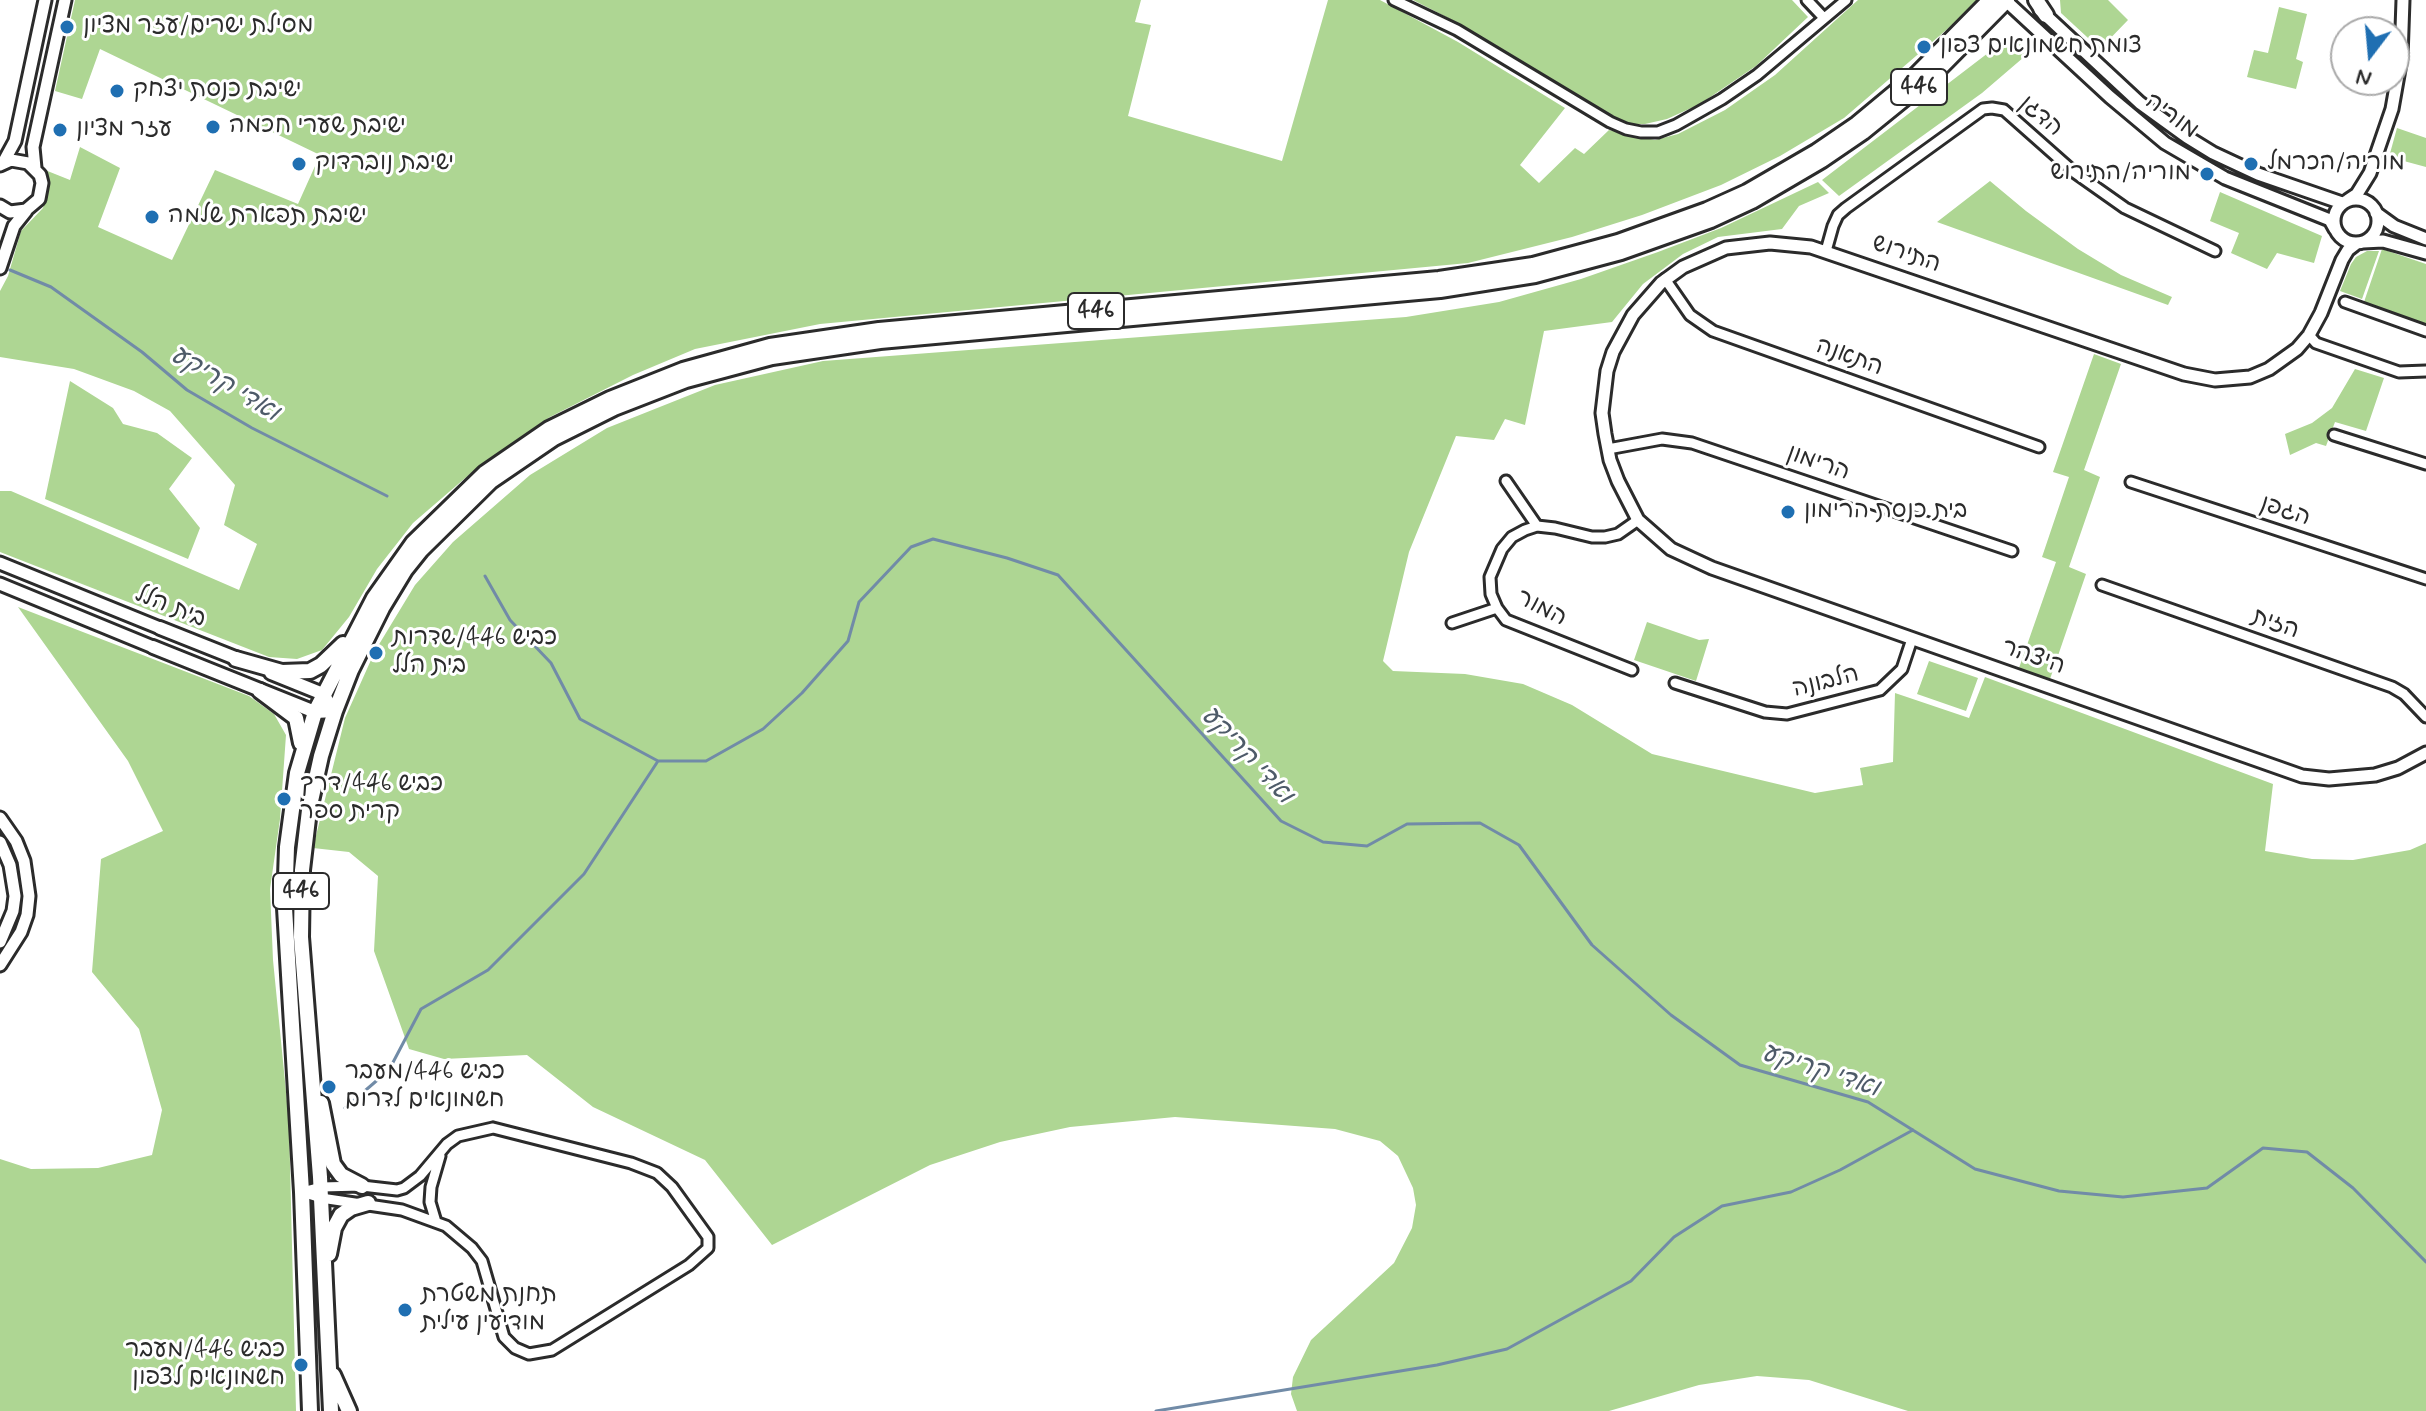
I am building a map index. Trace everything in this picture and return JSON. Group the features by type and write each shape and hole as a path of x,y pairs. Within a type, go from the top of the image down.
{"main road":[{"name":"446","path":"310,1411 302,1192 285,908 287,847 300,758 323,694 374,598 413,543 485,473 549,429 650,381 770,346 867,332 1384,286 1494,271 1572,255 1707,210 1747,192 1805,159 1857,124 1916,75 1990,0"},
{"name":"446","path":"332,1411 321,1192 301,937 302,870 313,785 335,711 351,670 382,608 405,570 441,528 491,481 554,438 653,391 772,357 856,344 1385,296 1495,282 1575,265 1711,220 1752,201 1822,160 1863,132 1932,76 2006,0"},
{"path":"2036,0 2046,15"},
{"name":"בית הלל","path":"160,628 323,694"},
{"path":"236,659 282,672 310,671 331,657 354,632"},
{"name":"בית הלל","path":"153,647 315,712"},
{"path":"260,691 296,718 301,735 300,758"},
{"path":"323,694 335,711"},
{"path":"315,712 335,711"},
{"path":"308,1045 333,1164 341,1175 362,1186"},
{"path":"325,1278 334,1228 341,1215 368,1203"},
{"name":"446","path":"330,1356 332,1411"},
{"name":"446","path":"332,1373 349,1411"}],"street":[{"path":"2,164 15,141 45,0"},
{"path":"0,268 14,226 39,199 42,191 33,147 65,0"},
{"path":"1394,0 1457,30 1610,122 1641,132 1658,132 1676,125 1722,99 1757,75 1846,0"},
{"path":"1807,0 1824,18"},
{"name":"מוריה","path":"2006,0 2110,97 2165,143 2225,178 2330,220 2337,232"},
{"name":"מוריה","path":"2030,0 2140,103 2200,146 2258,174 2330,201 2345,202"},
{"path":"2360,243 2375,232 2378,222 2372,185 2400,70 2403,0"},
{"name":"הדגן","path":"1826,251 1833,226 1846,208 1983,109 1992,108 2004,110 2074,172 2125,208 2215,251"},
{"path":"2377,157 2363,187 2334,215 2337,232 2344,240 2360,243 2383,241 2426,253"},
{"path":"2,164 20,160 35,168"},
{"path":"2345,202 2361,199 2394,226 2426,239"},
{"path":"0,206 10,212 26,210"},
{"name":"התירוש","path":"2337,232 2340,246 2337,270"},
{"name":"התירוש","path":"1638,520 1618,481 1608,449 1603,403 1613,352 1622,331 1644,299 1665,279 1703,257 1746,244 1791,244 1826,251 2184,374 2215,380 2250,377 2269,369 2297,349 2309,335 2348,250 2360,243"},
{"name":"התאנה","path":"1665,279 1690,315 1713,331 2039,447"},
{"path":"2345,302 2426,331"},
{"path":"2309,335 2316,343 2399,372 2426,371"},
{"path":"2334,435 2426,464"},
{"name":"הרימון","path":"1608,449 1662,439 1692,443 2012,551"},
{"path":"1506,481 1537,526 1605,537 1618,534 1638,520"},
{"name":"הגפן","path":"2131,482 2426,579"},
{"name":"היצהר","path":"1638,520 1671,549 1691,559 2302,776 2329,779 2375,775 2398,768 2426,753"},
{"name":"המור","path":"1537,526 1512,537 1494,563 1490,577 1491,594 1497,608 1506,620 1521,627 1632,670"},
{"name":"בית הלל","path":"0,563 160,628"},
{"name":"בית הלל","path":"0,584 153,647"},
{"name":"הזית","path":"2102,585 2392,687 2404,694 2426,717"},
{"path":"1452,623 1497,608"},
{"name":"הלבונה","path":"1675,683 1765,712 1787,714 1880,690 1902,669 1912,639"},
{"path":"0,818 16,841 24,861 29,896 21,932 2,960"},
{"path":"0,842 10,865 15,896 13,911 0,942"},
{"path":"302,1192 362,1186 404,1188 420,1176 458,1136 493,1128 648,1168 672,1187 708,1237 709,1243 700,1257 689,1265 552,1350 529,1354 515,1348 504,1337 482,1261 459,1236 436,1222 402,1210 321,1192"},
{"path":"436,1222 431,1209 431,1187 443,1149"}],"green space":[{"path":"75,0 1141,0 1135,22 1151,25 1128,116 1282,161 1328,0 1380,0 1458,42 1565,108 1520,165 1539,183 1575,148 1584,154 1609,130 1655,140 1678,134 1725,110 1775,75 1858,0 1981,0 1844,118 1780,156 1721,185 1572,237 1468,263 820,324 695,349 633,375 550,417 478,467 413,523 377,569 349,617 322,650 297,659 269,657 0,552 0,491 11,491 239,590 257,544 224,525 235,485 170,411 134,391 74,369 0,357 0,291 8,276 21,231 43,208 47,192 45,170 70,180 80,147 120,168 98,227 172,260 215,170 298,204 320,155 100,49 82,99 55,91"},
{"path":"1413,0 1792,0 1808,17 1756,66 1700,104 1667,119 1629,124 1615,119 1462,25"},
{"path":"2060,0 2108,0 2128,20 2100,49 2061,13"},
{"path":"2279,7 2307,14 2296,59 2303,62 2296,89 2247,77 2254,50 2268,53"},
{"path":"2005,40 2016,42 2031,51 1982,93 1839,196 1822,180"},
{"path":"2397,128 2426,138 2426,167 2389,157"},
{"path":"1990,181 2078,249 2121,275 2172,297 2168,305 1937,222"},
{"path":"1818,182 1829,193 1799,206 1782,229 1718,237 1683,254 1643,284 1612,322 1544,331 1525,425 1505,419 1494,440 1456,436 1409,552 1383,661 1393,671 1465,674 1523,684 1572,705 1652,754 1815,793 1863,785 1860,768 1893,762 1895,693 1969,718 1985,677 2273,784 2265,851 2312,859 2353,860 2410,850 2426,843 2426,1411 1908,1411 1809,1380 1757,1376 1699,1385 1609,1411 1297,1411 1291,1394 1293,1377 1311,1340 1394,1263 1412,1228 1416,1205 1413,1188 1398,1156 1380,1141 1335,1129 1175,1117 1070,1127 1000,1142 930,1165 772,1245 705,1160 593,1107 527,1055 444,1059 409,1049 374,951 378,876 349,852 313,848 345,718 375,651 415,585 453,542 530,475 607,428 715,385 823,361 1406,317 1499,302 1581,279 1658,252 1721,228"},
{"path":"2220,192 2322,236 2314,263 2277,253 2267,269 2231,253 2239,233 2210,221"},
{"path":"2382,249 2426,264 2426,324 2364,302"},
{"path":"2367,251 2379,251 2362,299 2340,291 2351,264"},
{"path":"2094,354 2121,364 2084,470 2100,477 2069,567 2086,574 2050,679 2019,668 2056,562 2042,557 2069,477 2053,472"},
{"path":"2355,369 2384,378 2366,431 2335,422 2326,446 2316,443 2290,455 2285,434 2312,423 2332,408"},
{"path":"70,381 113,408 123,424 157,433 192,458 169,489 200,528 188,559 45,499"},
{"path":"18,607 249,696 274,714 286,735 280,819 270,889 273,960 289,1122 296,1411 0,1411 0,1159 31,1169 98,1168 152,1155 162,1110 139,1029 92,972 101,859 163,831 128,761"},
{"path":"1647,622 1699,640 1709,639 1696,681 1634,660"},
{"path":"1929,661 1978,678 1966,711 1917,694"}],"waterway":[{"name":"ואדי קריקע","path":"10,270 51,287 142,352 187,390 252,428 387,496"},
{"name":"ואדי קריקע","path":"485,576 510,620 551,663 580,719 658,761 706,761 763,729 802,693 848,641 859,602 911,547 933,539 1058,575 1281,821 1323,842 1367,846 1407,824 1480,823 1519,845 1592,945 1671,1015 1740,1065 1868,1102 1975,1169 2059,1191 2123,1197 2207,1188 2263,1148 2307,1152 2353,1188 2426,1262"},
{"path":"345,1108 389,1070 421,1009 488,970 584,874 658,761"},
{"path":"1156,1411 1437,1365 1507,1349 1631,1281 1674,1237 1722,1206 1791,1192 1840,1170 1913,1130"}],"place":[{"name":"מסילת ישרים/עזר מציון","path":"67,27"},
{"name":"צומת חשמונאים צפון","path":"1924,47"},
{"name":"ישיבת כנסת יצחק","path":"117,91"},
{"name":"ישיבת שערי חכמה","path":"213,127"},
{"name":"עזר מציון","path":"60,130"},
{"name":"ישיבת נוברדוק","path":"299,164"},
{"name":"מוריה/הכרמל","path":"2251,164"},
{"name":"מוריה/התירוש","path":"2207,174"},
{"name":"ישיבת תפארת שלמה","path":"152,217"},
{"name":"בית כנסת הרימון","path":"1788,512"},
{"name":"כביש 446/שדרות בית הלל","path":"376,653"},
{"name":"כביש 446/דרך קרית ספר","path":"284,799"},
{"name":"כביש 446/מעבר חשמונאים לדרום","path":"329,1087"},
{"name":"תחנת משטרת מודיעין עילית","path":"405,1310"},
{"name":"כביש 446/מעבר חשמונאים לצפון","path":"301,1365"}]}
